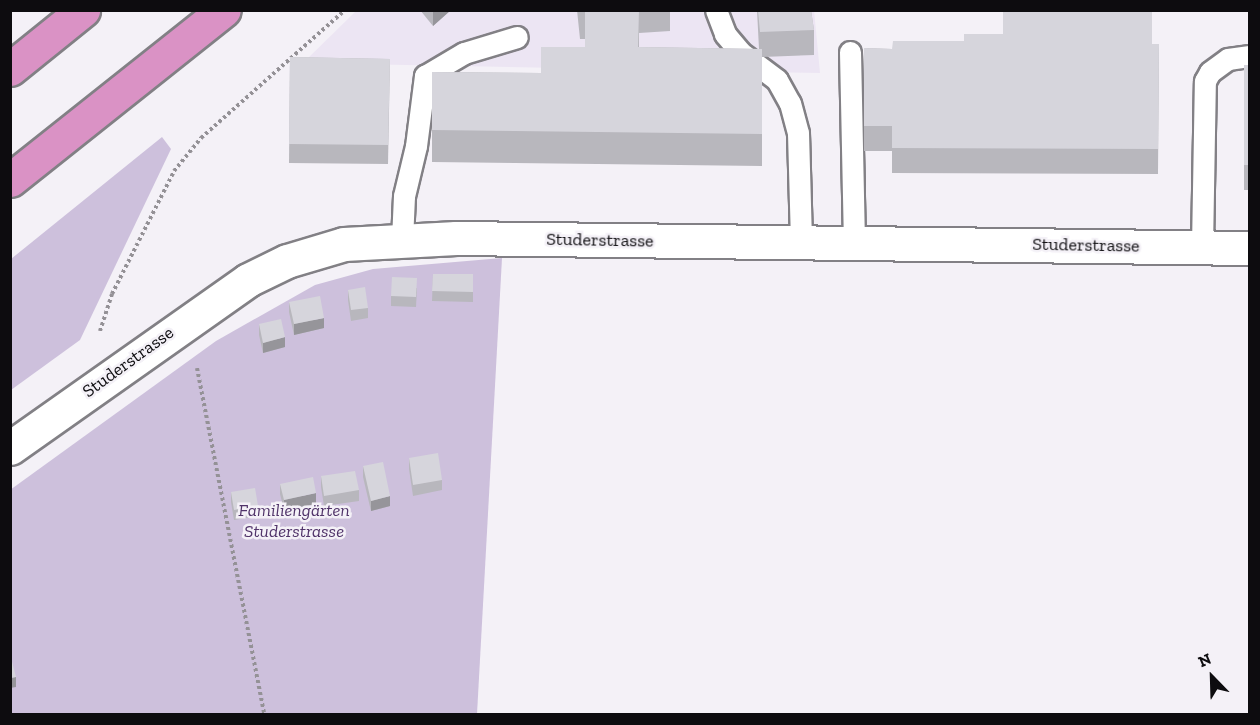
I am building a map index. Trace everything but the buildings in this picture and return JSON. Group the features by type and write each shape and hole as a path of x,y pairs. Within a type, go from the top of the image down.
{"highway":[{"path":"10,69 83,10"},
{"path":"10,180 224,10"}],"street":[{"name":"Studerstrasse","path":"10,448 175,328 248,280 287,261 344,244 402,240 854,242 1250,248"}],"lane":[{"path":"716,10 724,34 740,52 777,80 790,103 798,133 801,242"},
{"path":"402,240 404,196 416,146 425,76 464,53 518,37"},
{"path":"849,52 854,242"},
{"path":"1202,247 1205,81 1210,72 1228,59 1250,56"}],"path":[{"path":"99,334 112,294 174,171 201,138 345,10"},
{"path":"175,328 195,357 264,714"}],"shaded area":[{"path":"814,10 820,73 303,63 356,11"}],"green space":[{"path":"162,137 171,149 80,340 11,390 11,259"},
{"name":"Familiengärten Studerstrasse","path":"502,258 477,714 11,714 10,490 216,341 315,285 373,269"}]}
